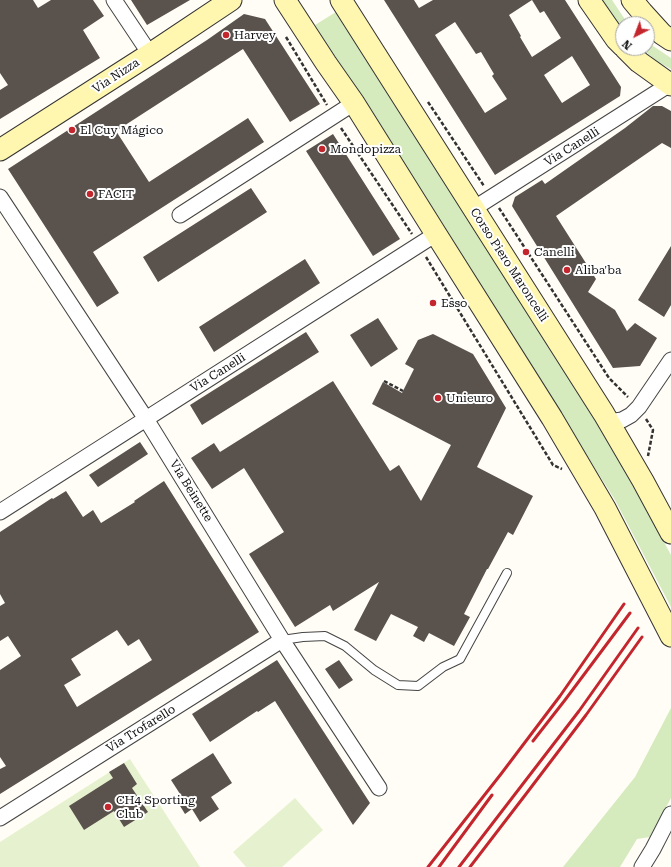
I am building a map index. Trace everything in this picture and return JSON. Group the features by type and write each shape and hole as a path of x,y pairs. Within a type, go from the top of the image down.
{"main road":[{"name":"Via Nizza","path":"0,150 231,0"},
{"path":"285,0 293,30 326,63 354,103 428,240 552,418 605,508 671,636"},
{"path":"293,30 301,0"},
{"path":"589,0 615,38"},
{"path":"632,0 662,34 671,40"},
{"name":"Corso Piero Maroncelli","path":"340,1 609,422 671,533"},
{"path":"633,56 671,85"}],"street":[{"path":"114,0 150,54"},
{"name":"Via Canelli","path":"473,208 671,85"},
{"path":"180,215 354,103"},
{"name":"Via Beinette","path":"0,197 146,419 282,640 379,788"},
{"name":"Via Canelli","path":"0,512 428,240"},
{"path":"609,422 627,418 639,407 671,360"},
{"name":"Via Trofarello","path":"0,818 282,640"},
{"path":"642,867 654,849 671,814"},
{"path":"654,849 671,833"}],"lane":[{"path":"282,640 325,636 345,646 374,670 398,685 418,686 443,667 460,659 507,573"}],"path":[{"path":"293,30 333,116 428,240 554,465 564,470"},
{"path":"426,99 492,197 609,378 639,407 653,430 648,457"},
{"path":"384,381 403,391"}],"green space":[{"path":"600,0 612,0 623,16 615,16 615,21"},
{"path":"336,12 604,432 671,555 671,607 615,500 315,25"},
{"path":"655,47 671,58 671,69 650,56 655,56"},
{"path":"671,708 671,798 650,837 637,839 620,867 563,867 635,777"},
{"name":"CH4 Sporting Club","path":"130,759 200,867 0,867 0,842"},
{"path":"295,798 323,830 282,867 246,867 233,852"}],"building":[{"path":"0,0 33,0 38,8 51,0 93,0 104,16 83,30 100,58 0,119 0,90 8,85 0,73"},
{"path":"131,0 190,0 147,25"},
{"path":"384,0 414,0 419,8 433,0 532,0 565,0 621,87 620,96 495,175","holes":["532,0 540,13 544,11 561,38 532,57 509,15","455,22 476,54 481,52 494,74 492,76 507,99 485,113 435,35","572,56 590,85 562,103 544,75"]},
{"path":"244,14 265,19 320,104 290,122 243,49 116,131 149,182 248,118 264,142 93,252 119,293 97,307 8,169 207,40"},
{"path":"653,106 662,106 671,111 671,148 662,143 556,216 596,279 588,292 615,310 627,331 635,323 657,338 640,366 613,368 512,206 515,197 542,180 545,184 625,128"},
{"path":"333,134 400,239 373,256 306,151"},
{"path":"251,188 267,212 158,282 143,257"},
{"path":"671,246 671,305 664,317 638,300"},
{"path":"305,259 320,283 214,352 199,327"},
{"path":"378,318 398,349 371,367 350,335"},
{"path":"306,332 319,352 202,425 190,405"},
{"path":"433,334 473,354 506,408 477,467 533,496 513,535 508,532 487,569 464,614 470,617 454,646 429,633 424,642 413,636 418,627 391,614 376,641 354,630 379,582 333,611 330,605 295,627 249,554 284,532 244,468 212,489 191,458 214,443 220,452 333,381 390,471 399,465 421,501 451,445 372,404 383,382 402,393 414,369 405,364 418,340"},
{"path":"140,442 148,454 98,487 89,475"},
{"path":"164,481 259,632 0,794 0,769 6,766 0,757 0,670 21,656 8,636 0,641 0,606 5,603 0,594 0,532 52,498 53,499 66,491 83,517 93,510 101,523 135,502 134,501","holes":["117,630 128,646 139,639 152,660 77,707 64,685 81,675 71,659"]},
{"path":"277,660 370,803 353,825 275,701 210,742 192,714"},
{"path":"339,660 353,680 339,689 325,669"},
{"path":"213,753 232,783 211,797 219,809 200,822 192,809 185,814 177,801 182,797 171,780"},
{"path":"124,763 137,784 132,788 148,812 124,827 114,811 84,830 69,806 113,778 109,772"}],"railway":[{"path":"428,867 560,696 624,604"},
{"path":"533,741 630,613"},
{"path":"459,867 579,711 638,628"},
{"path":"470,867 586,715 642,637"},
{"path":"439,867 492,795"}],"place":[{"name":"Harvey","path":"226,35"},
{"name":"El Cuy Mágico","path":"72,130"},
{"name":"Mondopizza","path":"322,149"},
{"name":"FACIT","path":"90,194"},
{"name":"Canelli","path":"526,252"},
{"name":"Aliba'ba","path":"567,270"},
{"name":"Esso","path":"433,303"},
{"name":"Unieuro","path":"438,398"},
{"name":"CH4 Sporting Club","path":"108,807"}]}
